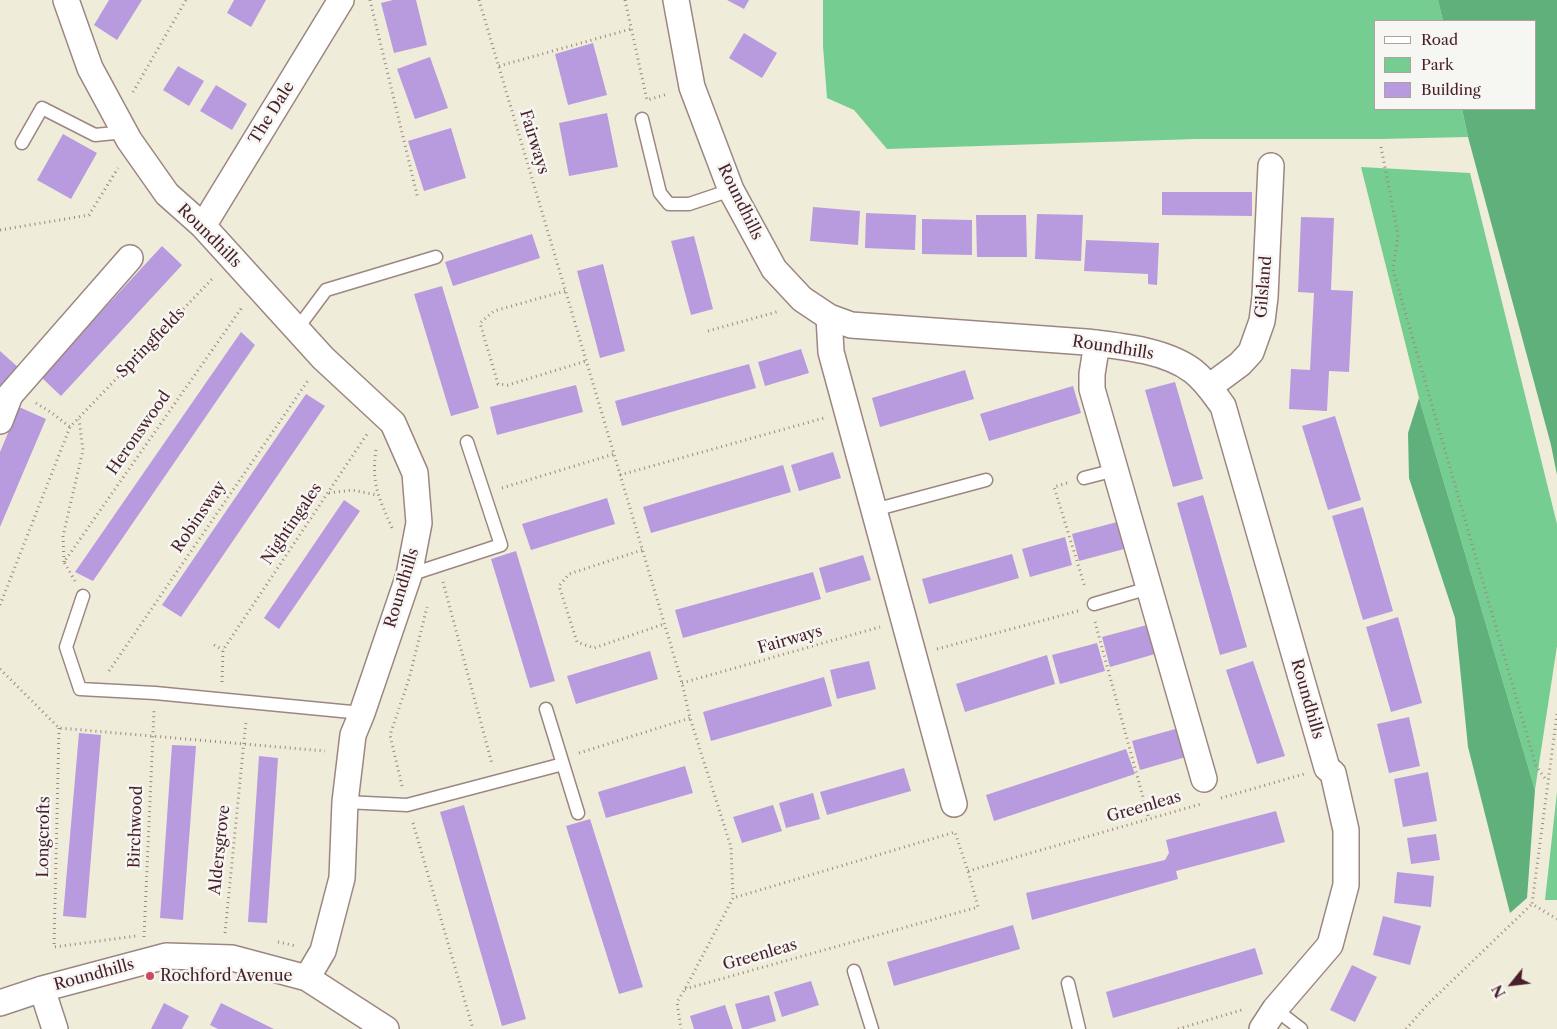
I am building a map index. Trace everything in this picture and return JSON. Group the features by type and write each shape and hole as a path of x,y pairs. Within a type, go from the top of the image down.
{"street":[{"name":"Roundhills","path":"66,0 90,68 125,132 167,194 203,226 323,358 393,424 415,473 419,523 409,575 353,735 345,802 342,878 323,951 307,978"},
{"name":"The Dale","path":"203,226 341,0"},
{"name":"Roundhills","path":"676,0 692,87 731,190 774,269 802,299 829,317 851,326 1097,343 1167,357 1193,371 1209,387 1223,406 1327,768 1333,773 1346,830 1346,885 1330,945 1274,1012"},
{"name":"Gilsland","path":"1209,387 1240,364 1250,352 1262,321 1266,297 1271,166"},
{"path":"0,421 10,395 130,258"},
{"path":"829,317 831,352 954,804"},
{"path":"1097,343 1092,374 1092,389 1208,794"},
{"name":"Roundhills","path":"0,1003 42,988 166,956 232,958 307,978 386,1029"},
{"path":"42,988 55,1029"}],"lane":[{"path":"22,143 42,108 95,135 125,132"},
{"path":"642,119 660,193 669,204 689,204 731,190"},
{"path":"297,329 326,290 436,257"},
{"path":"409,575 501,545 468,442"},
{"path":"1084,478 1115,470"},
{"path":"874,510 986,480"},
{"path":"1091,600 1149,588"},
{"path":"83,596 66,648 80,689 362,713"},
{"path":"546,709 578,813"},
{"path":"345,802 407,806 562,762"},
{"path":"854,971 872,1029"},
{"path":"1068,983 1079,1029"},
{"path":"1274,1012 1300,1029"}],"path":[{"path":"0,230 89,215 186,0"},
{"path":"370,0 418,199"},
{"name":"Fairways","path":"479,0 682,683 690,718 731,848 733,898"},
{"path":"625,0 647,100 692,87"},
{"path":"499,66 631,29"},
{"path":"1381,147 1398,236 1393,270 1536,766 1547,781"},
{"name":"Springfields","path":"0,605 70,427 232,258"},
{"name":"Heronswood","path":"64,562 257,285"},
{"path":"565,291 494,311 480,323 484,338 498,384 508,385 586,361"},
{"path":"708,331 808,303"},
{"name":"Robinsway","path":"96,690 323,358"},
{"path":"38,404 70,427"},
{"path":"620,475 847,412"},
{"path":"382,413 374,467 377,495 396,538 414,550"},
{"name":"Nightingales","path":"223,650 382,413"},
{"path":"79,419 83,450 63,536 64,562 83,596"},
{"path":"484,493 614,454"},
{"path":"1084,478 1054,487 1091,600"},
{"path":"328,493 352,490 377,495"},
{"path":"642,550 569,574 559,586 576,642 594,648 664,624"},
{"path":"438,566 497,782"},
{"path":"914,655 1081,610"},
{"path":"1093,617 1149,819"},
{"name":"Fairways","path":"682,683 904,620"},
{"path":"214,645 223,650 222,700"},
{"path":"0,669 59,728 351,753"},
{"name":"Birchwood","path":"143,962 155,694"},
{"path":"1406,1029 1428,1004 1532,904 1557,714"},
{"path":"562,762 690,718"},
{"name":"Aldersgrove","path":"222,958 246,722"},
{"name":"Longcrofts","path":"54,947 59,728"},
{"name":"Greenleas","path":"968,871 1149,819 1208,794 1327,768"},
{"name":"Greenleas","path":"685,989 978,907 955,832 733,898"},
{"path":"681,1029 677,1002 733,898"},
{"path":"1532,904 1557,919"},
{"path":"1178,1029 1274,1012"}],"green space":[{"path":"823,0 1438,0 1443,20 1374,20 1374,110 1462,110 1468,137 1196,139 887,149 854,110 827,98 823,46"},
{"path":"1438,0 1557,0 1557,475 1551,445 1462,110 1537,110 1537,20 1443,20"},
{"path":"1361,167 1470,173 1557,524 1557,646 1535,790 1419,398"},
{"path":"1419,398 1535,790 1527,898 1510,913 1468,747 1455,618 1409,478 1408,433"},
{"path":"1557,792 1557,900 1545,900"}],"building":[{"path":"109,0 142,0 117,40 94,25"},
{"path":"234,0 266,0 251,27 227,13"},
{"path":"393,0 416,0 427,45 394,53 381,3"},
{"path":"727,0 749,0 744,9"},
{"path":"744,33 777,53 762,78 729,58"},
{"path":"593,43 607,95 568,105 555,54"},
{"path":"430,57 448,108 415,119 397,69"},
{"path":"178,66 204,81 189,106 163,90"},
{"path":"216,85 247,104 232,130 200,111"},
{"path":"607,113 618,167 569,176 559,123"},
{"path":"451,128 466,178 424,191 408,141"},
{"path":"63,134 97,153 71,199 37,180"},
{"path":"1162,192 1252,192 1252,216 1162,215"},
{"path":"813,207 860,211 858,245 810,241"},
{"path":"866,213 916,215 915,250 865,248"},
{"path":"1037,214 1083,215 1081,261 1035,259"},
{"path":"976,215 1026,215 1027,257 977,257"},
{"path":"1301,217 1334,218 1331,290 1353,291 1349,372 1329,371 1327,411 1289,409 1291,369 1310,370 1314,293 1298,292"},
{"path":"922,219 972,220 972,255 922,254"},
{"path":"532,234 540,258 453,286 445,262"},
{"path":"694,236 713,309 691,315 671,241"},
{"path":"1086,240 1159,243 1157,285 1148,284 1148,274 1084,271"},
{"path":"162,246 182,265 61,396 41,377"},
{"path":"603,264 625,351 600,358 577,271"},
{"path":"442,286 479,408 451,416 414,294"},
{"path":"241,332 255,345 93,581 75,572"},
{"path":"801,349 809,373 765,386 758,362"},
{"path":"0,351 20,369 0,391"},
{"path":"749,364 756,388 622,426 615,401"},
{"path":"965,370 974,399 880,427 872,398"},
{"path":"1175,382 1203,479 1173,487 1145,390"},
{"path":"576,385 583,412 497,435 490,407"},
{"path":"1073,386 1081,413 989,441 980,414"},
{"path":"306,394 325,406 181,617 162,605"},
{"path":"19,407 46,419 0,527 0,452"},
{"path":"1335,416 1361,500 1328,510 1302,426"},
{"path":"833,452 841,478 799,491 791,465"},
{"path":"783,465 791,492 651,533 643,507"},
{"path":"1203,495 1247,647 1220,655 1177,503"},
{"path":"607,498 615,524 531,550 522,524"},
{"path":"344,500 360,511 279,629 264,618"},
{"path":"1363,507 1393,611 1363,620 1332,516"},
{"path":"1117,522 1124,549 1079,561 1072,534"},
{"path":"1065,537 1072,565 1030,577 1022,549"},
{"path":"516,551 555,681 530,688 491,559"},
{"path":"1012,554 1019,578 929,604 922,579"},
{"path":"863,555 871,580 826,593 819,568"},
{"path":"813,572 821,599 683,638 675,610"},
{"path":"1398,617 1422,703 1391,712 1366,627"},
{"path":"1147,625 1155,654 1110,667 1102,637"},
{"path":"1097,643 1105,671 1060,684 1052,655"},
{"path":"650,651 658,679 576,704 567,676"},
{"path":"1047,655 1055,684 965,712 956,684"},
{"path":"869,661 876,689 837,699 830,670"},
{"path":"1253,661 1285,756 1257,764 1226,670"},
{"path":"824,677 832,706 711,741 703,712"},
{"path":"1409,717 1420,766 1389,773 1377,724"},
{"path":"1179,728 1186,757 1140,770 1132,741"},
{"path":"79,733 101,735 86,918 63,916"},
{"path":"172,745 196,746 183,920 160,918"},
{"path":"1126,749 1135,774 994,821 986,795"},
{"path":"259,756 278,758 267,923 248,922"},
{"path":"685,766 693,793 606,818 598,792"},
{"path":"904,768 911,791 827,815 820,792"},
{"path":"1428,772 1437,821 1403,827 1394,779"},
{"path":"813,793 820,819 786,828 779,803"},
{"path":"464,805 526,1019 502,1026 440,812"},
{"path":"773,805 782,831 742,843 733,817"},
{"path":"1276,811 1285,842 1176,871 1178,879 1032,920 1026,893 1165,860 1169,853 1166,840"},
{"path":"590,819 643,987 619,994 566,826"},
{"path":"1436,834 1440,860 1411,864 1407,838"},
{"path":"1397,872 1434,876 1431,907 1394,903"},
{"path":"1383,916 1421,926 1410,965 1373,955"},
{"path":"1013,925 1020,949 894,986 887,962"},
{"path":"1255,948 1263,974 1113,1018 1106,992"},
{"path":"1352,965 1377,977 1355,1022 1330,1010"},
{"path":"811,981 819,1005 782,1017 774,992"},
{"path":"769,995 776,1021 742,1029 735,1004"},
{"path":"164,1003 189,1016 182,1029 151,1029"},
{"path":"221,1003 274,1029 218,1029 210,1025"},
{"path":"725,1005 733,1029 694,1029 690,1016"}],"place":[{"name":"Rochford Avenue","path":"150,976"}]}
